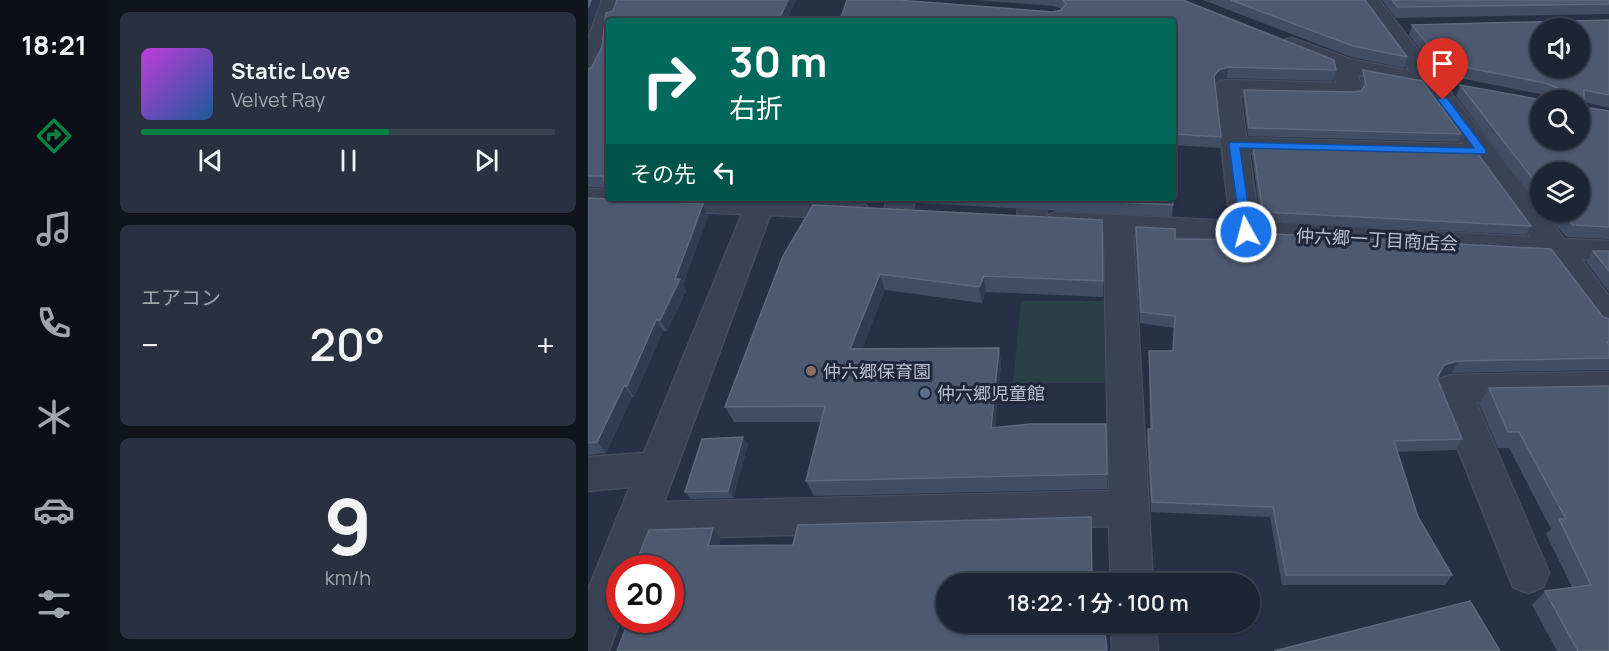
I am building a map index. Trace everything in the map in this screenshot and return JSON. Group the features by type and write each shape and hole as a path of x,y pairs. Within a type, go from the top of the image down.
{"street":[{"path":"1368,0 1609,319"},
{"path":"588,72 602,13"},
{"path":"1387,27 1411,27"},
{"path":"1278,39 1344,65 1466,90"},
{"path":"1246,232 1227,87 1350,91 1344,65"},
{"path":"1234,145 1482,152"},
{"path":"588,198 606,198"},
{"path":"718,201 906,208"},
{"path":"588,646 761,202"},
{"name":"仲六郷一丁目商店会","path":"1024,212 1118,225 1609,251"},
{"path":"1118,225 1132,573"},
{"path":"1528,573 1452,389 1609,386"},
{"path":"588,474 657,468"},
{"path":"637,521 1129,508"},
{"path":"1134,633 1135,651"}],"green space":[{"path":"1021,301 1105,301 1105,383 1013,383"}],"building":[{"path":"617,0 788,0 779,18 606,18 605,184 603,176 588,176 588,69 592,67 602,47 606,13 613,11"},
{"path":"847,0 897,0 1053,12 1061,10 1066,4 1063,0 1183,0 1334,60 1336,70 1228,67 1219,70 1214,76 1221,137 1176,134 1176,18 841,18"},
{"path":"1231,0 1365,0 1407,57 1353,46"},
{"path":"1392,0 1609,0 1609,4 1398,7"},
{"path":"1590,20 1609,20 1609,95 1590,90 1556,90 1557,88 1545,83 1443,63 1412,25 1530,22 1530,78 1590,78"},
{"path":"1363,70 1422,81 1461,134 1249,128 1244,90 1361,91 1366,85"},
{"path":"1460,85 1530,98 1530,150 1590,150 1590,108 1609,111 1609,227 1573,225 1570,222 1590,222 1590,162 1530,162 1530,175"},
{"path":"1253,147 1477,153 1531,226 1263,212"},
{"path":"588,198 606,199 606,201 703,204 675,279 680,279 660,320 656,320 627,386 624,386 597,442 588,443"},
{"path":"1095,201 1172,201 1173,205"},
{"path":"813,205 1102,220 1103,281 984,276 979,287 880,274 850,349 999,348 991,428 1030,424 1106,424 1107,474 806,481 825,406 725,407 783,256"},
{"path":"1136,227 1175,229 1175,239 1257,240 1256,233 1551,249 1603,317 1609,319 1609,342 1607,342 1609,358 1458,361 1444,365 1437,378 1462,439 1394,441 1418,517 1452,575 1286,575 1273,507 1152,502 1148,429 1152,429 1149,351 1173,351 1175,316 1141,312"},
{"path":"1593,251 1609,251 1609,271"},
{"path":"1609,386 1609,651 1578,651 1545,591 1591,585 1559,519 1566,519 1519,432 1508,432 1489,388"},
{"path":"743,437 728,491 685,492 702,439"},
{"path":"1091,517 1092,573 936,573 936,633 1105,633 1107,651 617,651 624,633 684,633 684,555 639,555 649,530 713,528 708,546 793,545 798,525"},
{"path":"1470,601 1500,651 1274,651"}],"place":[{"name":"仲六郷保育園","path":"811,371"},
{"name":"仲六郷児童館","path":"925,393"}],"route":[{"path":"1246,232 1234,145 1482,152 1443,100"}]}
